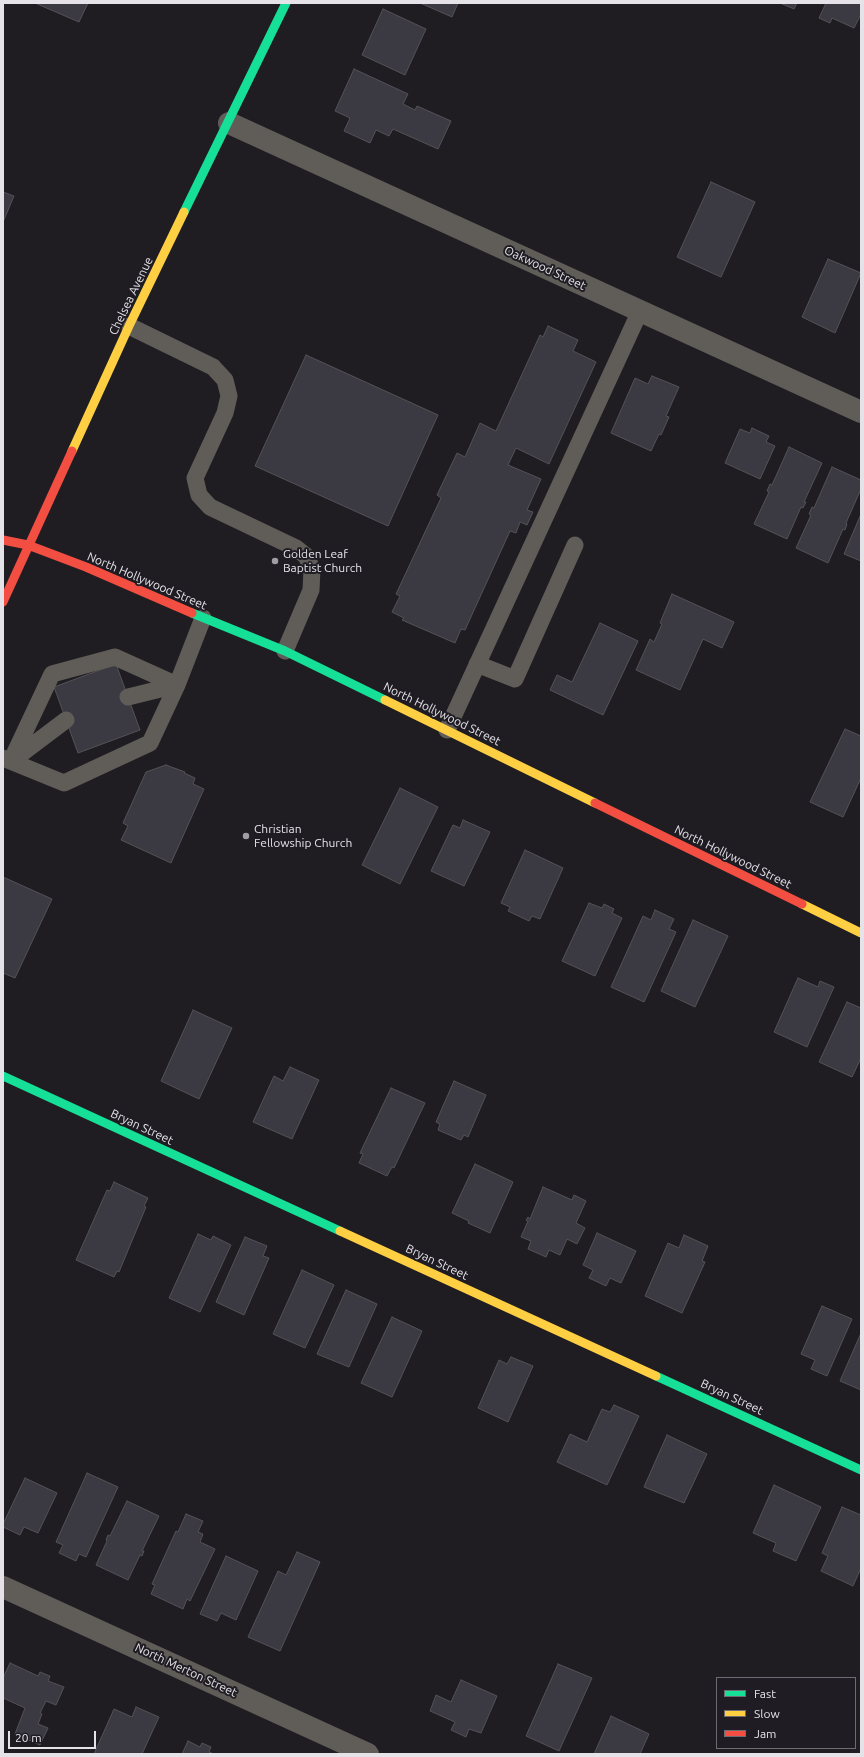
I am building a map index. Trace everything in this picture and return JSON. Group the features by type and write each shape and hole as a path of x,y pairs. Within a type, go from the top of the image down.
{"main road":[{"name":"Chelsea Avenue","path":"3,602 128,326 229,123 286,3"},
{"name":"North Hollywood Street","path":"3,540 28,545 86,567 203,618 284,651 861,933"},
{"name":"Bryan Street","path":"3,1076 861,1470"}],"street":[{"name":"Oakwood Street","path":"229,123 861,412"},
{"name":"North Merton Street","path":"3,1587 368,1754"}],"lane":[{"path":"447,730 640,311"},
{"path":"128,326 213,367 225,380 229,396 225,413 195,478 199,495 210,507 296,548 306,556 312,569 310,590 284,651"},
{"path":"477,664 515,679 575,545"},
{"path":"7,760 64,783 150,744 177,684 203,618"},
{"path":"7,760 52,674 115,657 177,684"},
{"path":"128,697 177,684"},
{"path":"7,760 66,720"}],"building":[{"path":"35,3 88,3 79,22"},
{"path":"420,3 458,3 452,17"},
{"path":"780,3 797,3 794,9"},
{"path":"826,3 861,3 861,14 854,28 832,18 830,23 819,18"},
{"path":"383,9 426,29 405,75 362,55"},
{"path":"354,69 408,94 403,104 415,110 417,106 451,121 438,149 393,129 389,136 376,130 370,143 344,131 350,118 335,111"},
{"path":"711,182 755,202 721,277 677,257"},
{"path":"3,192 14,196 3,222"},
{"path":"828,259 861,273 835,333 802,317"},
{"path":"548,326 578,340 573,351 596,362 549,464 516,448 508,465 541,479 527,510 533,512 527,525 520,522 516,533 510,531 465,630 461,629 455,643 402,620 404,618 392,612 400,596 396,594 441,498 437,495 457,453 465,457 480,423 496,431 540,335 543,337"},
{"path":"306,355 438,415 388,526 255,466"},
{"path":"652,376 679,387 666,416 669,417 661,435 659,434 651,451 611,433 635,378 648,384"},
{"path":"752,428 769,436 766,442 775,446 760,479 725,463 740,429 750,433"},
{"path":"789,447 822,463 804,502 806,502 803,508 801,507 787,539 754,524 769,492 767,491 770,484 772,485"},
{"path":"832,467 861,480 861,489 846,523 845,530 843,529 828,563 796,548 811,515 809,514 812,507 814,508"},
{"path":"861,514 861,561 844,554"},
{"path":"672,594 734,622 722,648 703,639 680,690 636,670 650,639 654,642"},
{"path":"600,623 638,641 603,715 550,690 557,675 572,682"},
{"path":"116,664 140,730 78,753 54,687"},
{"path":"845,729 861,736 861,778 843,817 810,802"},
{"path":"166,765 185,772 184,773 195,778 193,784 204,789 171,863 121,840 128,826 123,823 146,772"},
{"path":"400,788 438,807 400,884 362,865"},
{"path":"463,820 490,832 464,886 431,871 453,825 460,828"},
{"path":"525,850 563,868 540,919 532,916 529,921 508,911 510,907 501,903"},
{"path":"3,877 52,899 15,978 3,973"},
{"path":"589,903 602,908 604,904 614,909 612,913 622,918 595,976 562,961"},
{"path":"655,910 674,919 669,929 676,932 644,1002 611,987 643,916 651,920"},
{"path":"693,920 728,936 695,1007 661,991"},
{"path":"798,978 818,987 820,981 834,987 807,1047 774,1032"},
{"path":"847,1002 861,1008 861,1058 852,1077 819,1062"},
{"path":"193,1010 232,1028 199,1099 161,1081"},
{"path":"290,1067 319,1080 292,1139 253,1122 274,1076 283,1081"},
{"path":"454,1081 486,1095 468,1137 464,1135 461,1140 438,1130 440,1124 436,1122"},
{"path":"391,1088 425,1103 394,1168 392,1167 387,1176 359,1163 363,1154 360,1153"},
{"path":"475,1164 513,1182 490,1233 468,1223 469,1221 452,1213"},
{"path":"114,1182 148,1198 144,1206 146,1207 119,1272 117,1271 114,1277 76,1260 107,1190 110,1191"},
{"path":"543,1187 572,1200 574,1195 586,1201 576,1223 585,1228 577,1244 567,1239 560,1255 549,1250 546,1257 528,1249 531,1241 521,1237 528,1221 526,1220 528,1217 530,1219"},
{"path":"597,1233 636,1251 621,1283 610,1278 606,1286 589,1278 593,1270 583,1265"},
{"path":"198,1234 211,1240 213,1236 231,1245 200,1312 169,1298"},
{"path":"684,1235 708,1246 702,1261 705,1262 682,1313 645,1296 668,1243 679,1248"},
{"path":"245,1237 267,1246 263,1256 269,1258 244,1315 216,1302"},
{"path":"302,1270 334,1285 305,1348 273,1334"},
{"path":"346,1290 377,1304 349,1367 317,1354"},
{"path":"822,1306 852,1319 827,1376 811,1369 815,1360 801,1354"},
{"path":"392,1317 422,1331 392,1397 361,1383"},
{"path":"861,1333 861,1390 840,1381"},
{"path":"511,1357 533,1366 508,1422 478,1408 499,1360 507,1364"},
{"path":"614,1405 639,1416 607,1485 557,1462 570,1434 587,1442 602,1409 610,1412"},
{"path":"667,1435 707,1454 684,1503 644,1487"},
{"path":"87,1473 118,1487 86,1557 79,1554 76,1561 59,1553 63,1545 56,1542"},
{"path":"25,1478 57,1493 38,1533 24,1527 20,1535 3,1527 3,1524"},
{"path":"774,1485 821,1507 796,1561 773,1551 776,1543 753,1533"},
{"path":"127,1501 159,1516 142,1551 144,1551 142,1556 140,1555 128,1580 96,1565 107,1541 108,1535 110,1536"},
{"path":"842,1507 861,1515 861,1568 853,1586 821,1571 828,1556 822,1553"},
{"path":"186,1514 203,1521 198,1532 203,1534 200,1542 215,1549 190,1601 187,1599 183,1609 151,1594 155,1585 152,1584 176,1531 178,1532"},
{"path":"297,1552 320,1562 280,1651 248,1637 278,1571 286,1575"},
{"path":"226,1556 258,1571 236,1620 221,1613 217,1621 200,1614"},
{"path":"10,1663 38,1676 40,1672 50,1676 48,1681 64,1687 56,1705 46,1701 40,1713 42,1714 38,1724 48,1728 40,1745 15,1734 25,1708 3,1698 3,1678"},
{"path":"558,1664 592,1678 559,1751 526,1736"},
{"path":"461,1680 497,1696 481,1733 469,1729 466,1737 451,1730 455,1722 430,1711 436,1695 451,1702"},
{"path":"136,1707 159,1717 142,1754 94,1754 114,1709 132,1717"},
{"path":"611,1716 649,1734 640,1754 594,1754"},
{"path":"188,1741 200,1747 202,1743 211,1747 209,1752 214,1754 182,1754"}],"traffic: fast":[{"path":"184,212 286,3"},
{"path":"192,613 285,651 385,700"},
{"path":"3,1076 340,1231"},
{"path":"656,1376 861,1470"}],"traffic: slow":[{"path":"72,451 129,326 184,212"},
{"path":"385,700 595,803"},
{"path":"802,904 861,933"},
{"path":"340,1231 656,1376"}],"traffic: jam":[{"path":"3,602 72,451"},
{"path":"3,540 28,545 86,567 192,613"},
{"path":"595,803 802,904"}],"place":[{"name":"Golden Leaf Baptist Church","path":"275,561"},
{"name":"Christian Fellowship Church","path":"246,836"}]}
